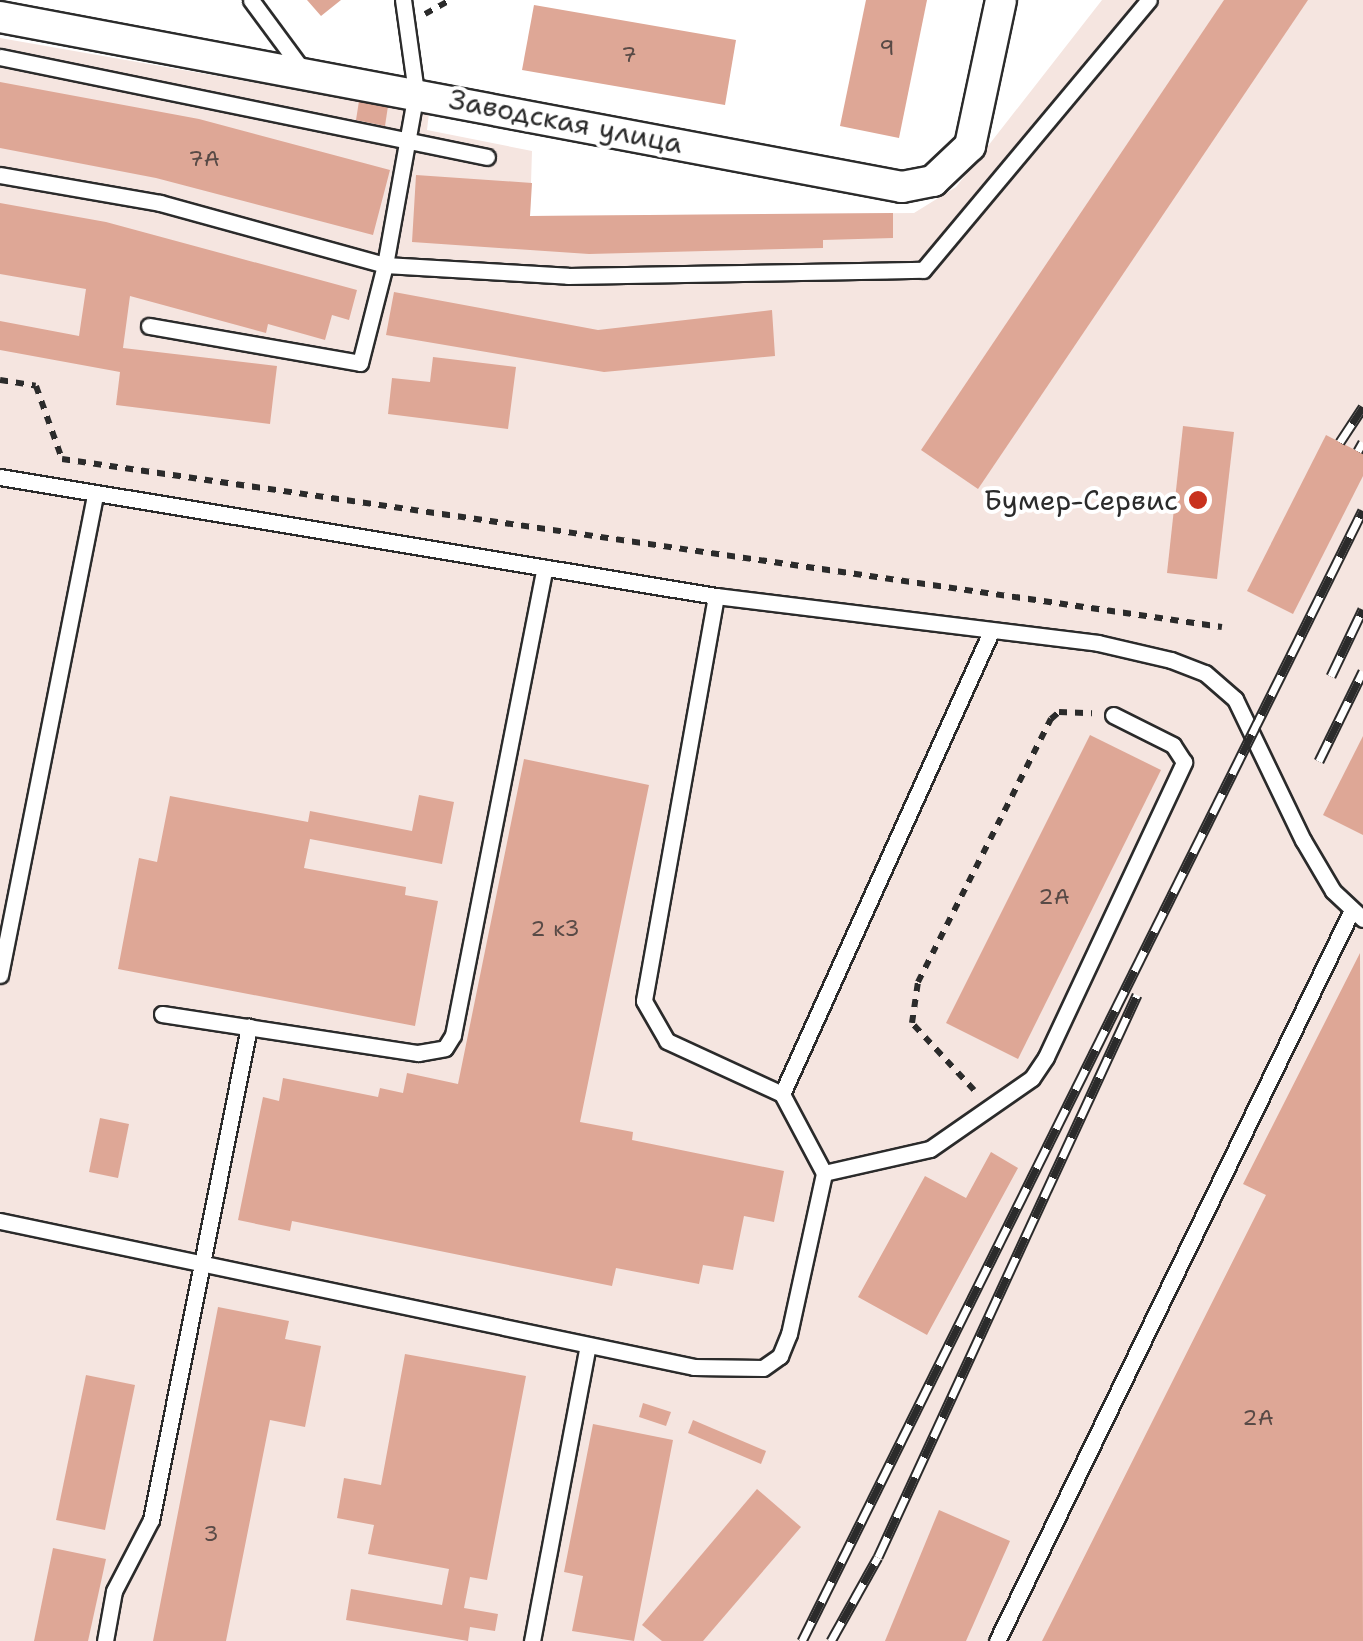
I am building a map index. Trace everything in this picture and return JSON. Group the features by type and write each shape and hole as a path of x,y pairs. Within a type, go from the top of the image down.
{"street":[{"name":"Заводская улица","path":"0,17 918,186 947,171 970,146 1001,0"}],"lane":[{"path":"252,0 304,72"},
{"path":"150,326 360,363 386,264 416,92 403,0"},
{"path":"0,175 160,203 386,264 568,276 923,270 1149,0"},
{"path":"0,57 212,96 488,157"},
{"path":"0,477 95,496 716,596 1137,650 1222,684 1246,716 1303,840 1357,915 997,1641"},
{"path":"0,975 95,496"},
{"path":"162,1014 418,1053 445,1048 453,1034 545,568"},
{"path":"0,1221 694,1368 742,1371 772,1362 789,1334 824,1173 782,1094 668,1042 644,1001 716,596"},
{"path":"782,1094 990,634"},
{"path":"824,1173 930,1149 1032,1078 1046,1058 1182,774 1182,752 1113,716"},
{"path":"105,1641 114,1590 151,1520 249,1027"},
{"path":"532,1641 588,1345"}],"path":[{"path":"0,380 36,386 62,459 1222,628"},
{"path":"992,1108 920,1036 911,1007 918,982 1051,719 1059,712 1113,716"}],"shaded area":[{"path":"1102,0 1363,0 1363,1641 0,1641 0,38 429,113 427,130 532,151 530,216 914,213 956,187"}],"building":[{"path":"307,0 341,0 321,16"},
{"path":"866,0 927,0 899,138 840,126"},
{"path":"1224,0 1308,0 978,489 921,450"},
{"path":"534,5 736,40 725,105 522,70"},
{"path":"0,82 199,119 390,170 373,235 156,178 0,148"},
{"path":"359,101 388,106 385,126 356,120"},
{"path":"416,175 532,183 530,216 893,213 893,238 823,240 823,248 589,254 412,242"},
{"path":"0,203 106,222 357,290 349,320 332,315 325,340 268,324 266,333 130,296 123,348 277,366 270,424 116,405 120,372 0,350 0,321 79,336 86,289 0,274"},
{"path":"394,292 598,330 772,310 775,356 604,372 386,335"},
{"path":"433,357 516,367 508,429 388,414 392,378 430,382"},
{"path":"1183,426 1234,432 1217,579 1167,573"},
{"path":"1326,435 1363,454 1363,476 1293,614 1247,591"},
{"path":"1090,735 1161,770 1018,1059 946,1023"},
{"path":"1363,736 1363,835 1323,815"},
{"path":"524,759 649,785 580,1122 633,1132 632,1140 784,1171 774,1222 744,1216 733,1270 703,1265 699,1284 616,1268 612,1286 292,1221 290,1231 238,1220 263,1097 279,1101 283,1078 378,1097 380,1088 403,1093 407,1073 458,1084"},
{"path":"419,795 454,802 442,864 310,839 304,868 406,887 405,895 438,901 415,1026 118,969 139,858 157,862 170,796 308,822 310,811 412,831"},
{"path":"1360,953 1363,1641 1042,1641 1266,1195 1243,1184"},
{"path":"100,1118 129,1124 118,1178 89,1172"},
{"path":"991,1152 1018,1168 927,1335 858,1297 925,1176 966,1198"},
{"path":"218,1307 289,1321 285,1339 321,1346 305,1427 270,1420 226,1641 153,1641"},
{"path":"405,1354 526,1376 487,1580 470,1577 464,1608 498,1614 495,1631 470,1627 468,1641 346,1620 351,1589 442,1605 449,1569 368,1554 374,1525 337,1518 344,1478 381,1485"},
{"path":"86,1375 135,1385 105,1530 56,1520"},
{"path":"643,1403 671,1412 666,1426 639,1417"},
{"path":"693,1420 766,1451 761,1464 688,1433"},
{"path":"593,1424 673,1440 634,1641 572,1631 583,1576 564,1572"},
{"path":"757,1489 801,1527 703,1641 662,1641 642,1625"},
{"path":"939,1510 1010,1541 966,1641 885,1641"},
{"path":"53,1548 106,1559 88,1641 34,1641"}],"railway":[{"path":"1340,442 1363,407"},
{"path":"1358,451 1363,442"},
{"path":"802,1641 1363,510"},
{"path":"1331,676 1363,609"},
{"path":"1319,761 1363,671"},
{"path":"831,1641 878,1557 1137,995"}],"place":[{"name":"Бумер-Сервис","path":"1198,500"}]}
